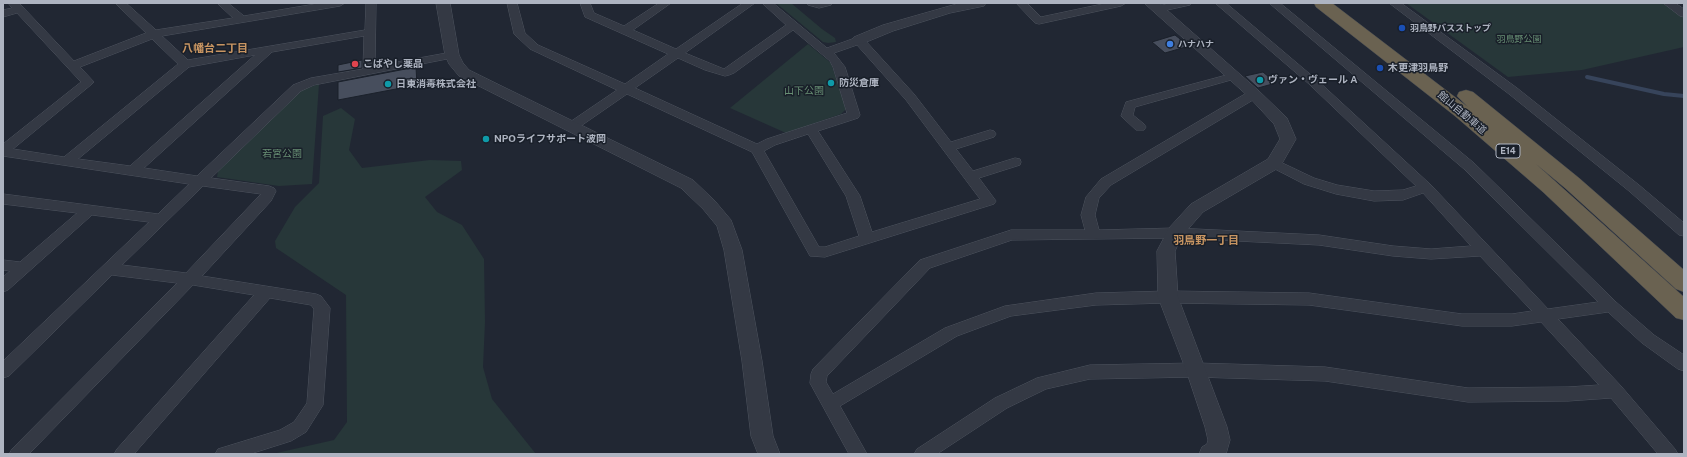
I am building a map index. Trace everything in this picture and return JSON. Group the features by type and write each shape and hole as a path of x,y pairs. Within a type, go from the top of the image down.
{"highway":[{"name":"館山自動車道","path":"1322,3 1462,112 1550,187 1684,311"},
{"name":"館山自動車道","path":"1344,3 1478,105 1572,183 1684,283"}],"street":[{"path":"120,3 185,64"},
{"path":"222,3 241,19"},
{"path":"72,66 154,34 310,6 340,3"},
{"path":"369,71 371,3"},
{"path":"443,3 452,55 456,64 464,73 687,184 724,224 733,250 752,361 762,436 769,454"},
{"path":"512,3 520,34 534,47 757,149 815,252 826,252 990,201 910,97 859,40"},
{"path":"585,3 589,14 624,31 725,73 730,71 793,25"},
{"path":"624,31 666,3"},
{"path":"571,127 750,3"},
{"path":"757,149 771,142 854,115 839,67 834,59 767,3"},
{"path":"812,3 818,5 827,3"},
{"path":"826,52 888,28 947,10 979,3"},
{"path":"1021,3 1039,21 1121,3"},
{"path":"1155,6 1186,3"},
{"path":"1220,3 1312,82 1426,188 1615,391 1668,454"},
{"path":"1274,3 1468,166 1611,306 1648,340 1684,364"},
{"path":"1394,3 1513,91 1684,230"},
{"path":"1668,3 1684,14"},
{"path":"3,14 16,6 88,82 3,152"},
{"path":"1155,6 1254,94 1281,122 1288,139 1274,163 1197,208 1176,233 1166,251 1168,297 1216,427 1219,440 1218,453"},
{"path":"66,162 185,64 370,32"},
{"path":"133,171 270,49"},
{"path":"3,372 297,88 311,82 452,55"},
{"path":"1140,127 1127,116 1130,106 1234,76"},
{"path":"1093,235 1088,215 1093,197 1106,182 1254,94"},
{"path":"811,129 853,196 867,239"},
{"path":"948,147 990,134"},
{"path":"3,152 203,180 269,191 266,198 189,279 18,454"},
{"path":"970,176 1015,162"},
{"path":"1274,163 1309,181 1336,190 1374,196 1403,195 1426,188"},
{"path":"3,199 162,219"},
{"path":"3,286 88,210"},
{"path":"858,454 818,383 819,374 905,283 925,264 1011,235 1176,233 1319,240 1393,251 1430,254 1485,250"},
{"path":"3,265 23,268"},
{"path":"110,269 189,279 316,300 322,308 315,405 300,427 285,436 224,454"},
{"path":"123,454 266,292"},
{"path":"831,404 951,332 1010,310 1096,299 1168,297 1309,299 1462,320 1512,320 1611,306"},
{"path":"924,454 1001,403 1043,383 1090,372 1196,370 1325,374 1468,395 1568,394 1615,391"}],"green space":[{"path":"776,3 791,3 835,38 836,42 823,42"},
{"name":"羽鳥野公園","path":"1406,3 1663,3 1684,17 1684,47 1582,70 1508,77"},
{"name":"山下公園","path":"808,44 831,63 846,109 841,114 786,133 730,108"},
{"name":"若宮公園","path":"319,84 312,184 279,186 217,177 218,171 302,90"},
{"path":"341,108 355,119 349,150 362,168 430,160 461,161 462,170 425,197 437,212 462,225 484,259 485,322 483,367 492,399 536,454 272,454 334,440 347,422 346,295 276,248 275,241 295,207 319,183 323,116"}],"building":[{"name":"ハナハナ","path":"1175,35 1189,46 1165,53 1152,42"},
{"name":"こばやし薬品","path":"362,60 362,68 338,72 338,65"},
{"name":"日東消毒株式会社","path":"416,67 417,85 338,100 338,82"},
{"name":"ヴァン・ヴェール A","path":"1263,72 1276,83 1258,88 1245,76"}],"waterway":[{"path":"1587,77 1664,94 1684,96"}],"place":[{"name":"羽鳥野バスストップ","path":"1402,28"},
{"name":"ハナハナ","path":"1170,44"},
{"name":"こばやし薬品","path":"355,64"},
{"name":"木更津羽鳥野","path":"1380,68"},
{"name":"ヴァン・ヴェール A","path":"1260,80"},
{"name":"防災倉庫","path":"831,83"},
{"name":"日東消毒株式会社","path":"388,84"},
{"name":"NPOライフサポート波岡","path":"486,139"}],"district":[{"name":"八幡台二丁目","path":"215,49"},
{"name":"羽鳥野一丁目","path":"1206,241"}]}
